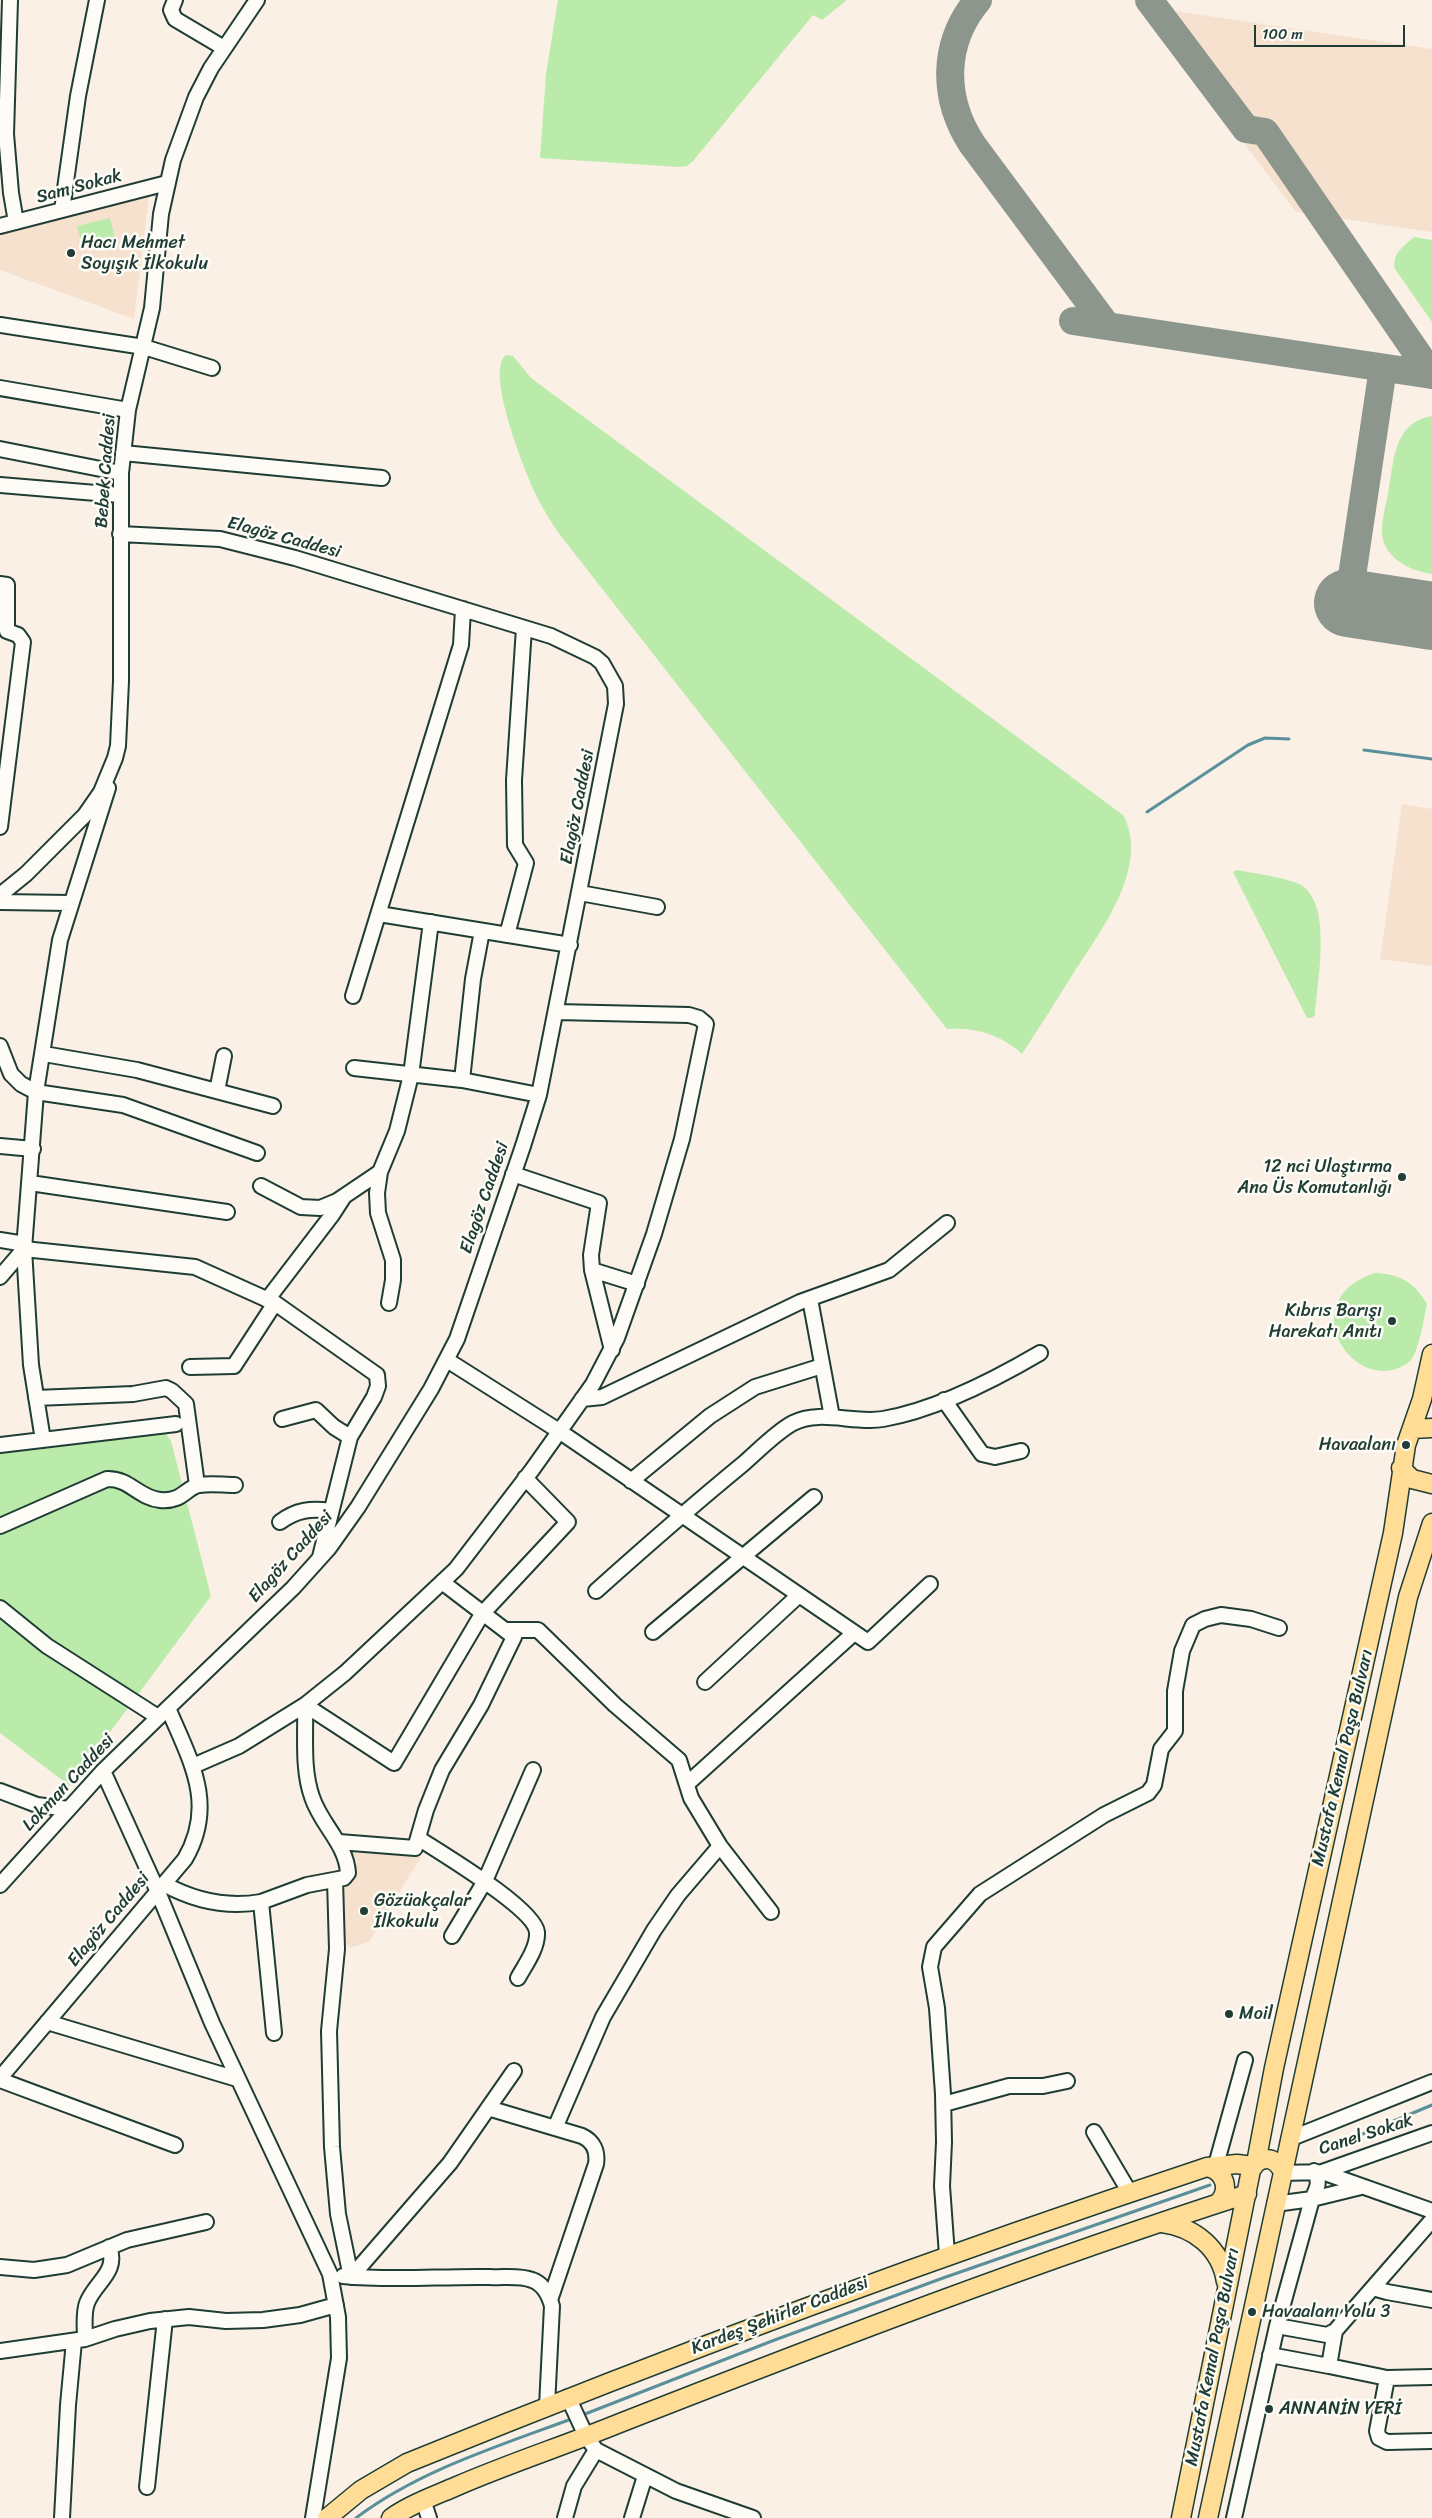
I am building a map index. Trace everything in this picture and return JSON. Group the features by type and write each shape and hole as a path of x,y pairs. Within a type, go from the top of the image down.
{"main road":[{"name":"Mustafa Kemal Paşa Bulvarı","path":"1254,2164 1393,1533 1401,1468 1432,1354"},
{"path":"1413,1429 1432,1428"},
{"path":"1401,1468 1412,1479 1432,1484"},
{"name":"Mustafa Kemal Paşa Bulvarı","path":"1283,2172 1292,2138 1404,1616 1416,1570 1432,1523"},
{"path":"1416,1570 1432,1546"},
{"path":"391,2518 423,2500 490,2472 591,2443 801,2352 1162,2222 1218,2203 1246,2196 1260,2206 1269,2205 1276,2201 1283,2172 1272,2160 1264,2159 1254,2164 1246,2196"},
{"name":"Kardeş Şehirler Caddesi","path":"327,2518 361,2490 408,2463 568,2397 730,2334 947,2255 1212,2166 1254,2164"},
{"path":"1212,2166 1225,2181 1226,2191 1218,2203"},
{"name":"Mustafa Kemal Paşa Bulvarı","path":"1181,2518 1226,2286 1246,2196"},
{"name":"Mustafa Kemal Paşa Bulvarı","path":"1208,2518 1276,2201"},
{"path":"1162,2222 1180,2226 1204,2241 1220,2261 1226,2286"}],"street":[{"path":"10,0 6,134 11,193 16,222"},
{"path":"62,210 78,96 97,0"},
{"path":"175,0 171,10 175,19 224,48"},
{"name":"Bebek Caddesi","path":"0,895 26,874 85,815 101,792 111,770 118,746 121,681 120,495 122,453 128,410 152,308 161,214 167,183 188,115 204,80 257,0"},
{"name":"Sam Sokak","path":"0,226 167,183"},
{"path":"0,325 144,347 212,368"},
{"path":"0,388 128,410"},
{"path":"0,449 121,473"},
{"path":"122,453 382,478"},
{"path":"0,485 120,495"},
{"name":"Elagöz Caddesi","path":"0,2079 185,1859 198,1828 200,1798 193,1766 163,1712 293,1588 320,1558 358,1508 457,1339 539,1095 615,717 615,686 607,670 595,657 551,636 295,558 220,539 120,534"},
{"path":"0,584 7,585 7,631 20,637 23,642 0,827"},
{"path":"353,996 460,645 463,609"},
{"path":"507,935 526,863 516,845 514,780 524,628"},
{"path":"43,1440 31,1365 25,1246 36,1092 44,1054 60,940 70,903 102,811 111,770"},
{"path":"580,893 657,907"},
{"path":"0,902 70,903"},
{"path":"379,914 570,945"},
{"path":"388,1303 393,1280 393,1260 378,1213 377,1193 380,1172 397,1132 411,1075 431,922"},
{"path":"462,1080 473,979 482,930"},
{"path":"193,1766 239,1746 305,1705 345,1673 442,1582 469,1553 525,1478 582,1399 612,1350 654,1234 682,1139 706,1024 699,1018 689,1015 556,1012"},
{"path":"0,1046 4,1068 21,1084 36,1092 123,1105 257,1152"},
{"path":"44,1054 137,1070 273,1106"},
{"path":"217,1091 224,1056"},
{"path":"354,1068 462,1080 539,1095"},
{"path":"0,1146 32,1149"},
{"path":"261,1186 295,1204 308,1208 326,1206 344,1197 380,1172"},
{"path":"513,1174 599,1203 591,1255 592,1270 612,1350"},
{"path":"30,1183 227,1212"},
{"path":"190,1367 234,1366 271,1302 344,1197"},
{"path":"582,1399 602,1397 810,1299 888,1270 947,1223"},
{"path":"0,1240 25,1246 195,1267 271,1302 377,1376 378,1386 374,1397 350,1437 330,1511 320,1558"},
{"path":"0,1277 25,1246"},
{"path":"592,1270 637,1284"},
{"path":"810,1299 832,1417"},
{"path":"596,1591 681,1515 793,1423 832,1417 882,1419 944,1400 991,1380 1040,1353"},
{"path":"446,1360 559,1431 868,1642 930,1584"},
{"path":"631,1481 710,1416 755,1387 822,1366"},
{"path":"36,1398 133,1394 166,1388 172,1391 186,1404 198,1485"},
{"path":"944,1400 982,1454 995,1457 1021,1451"},
{"path":"282,1419 316,1410 334,1427 350,1437"},
{"path":"0,1445 176,1424"},
{"path":"305,1705 394,1763 482,1614 568,1522 525,1478"},
{"path":"0,1526 107,1479 125,1482 148,1497 164,1500 180,1498 198,1485 235,1484"},
{"path":"653,1632 741,1556 814,1497"},
{"path":"280,1522 291,1514 304,1510 330,1511"},
{"path":"340,1842 416,1848 442,1770 481,1705 496,1668 514,1637 442,1582"},
{"path":"704,1682 798,1596"},
{"path":"0,1608 47,1646 163,1712"},
{"path":"947,2255 942,2186 944,2104 937,2008 930,1968 932,1952 938,1942 974,1900 986,1889 1104,1815 1148,1793 1154,1785 1161,1749 1175,1731 1175,1691 1182,1650 1193,1626 1205,1619 1221,1615 1251,1620 1279,1628"},
{"path":"505,1630 538,1630 615,1705 679,1760 691,1798 720,1846 771,1912"},
{"path":"687,1784 854,1633"},
{"path":"161,1888 215,1903 238,1905 262,1902 307,1885 344,1878 348,1873 340,1842 320,1817 308,1786 305,1705"},
{"name":"Lokman Caddesi","path":"0,1885 103,1771 163,1712"},
{"path":"452,1936 485,1881 533,1770"},
{"path":"103,1771 161,1888 237,2079 330,2274 336,2305 339,2358 313,2518"},
{"path":"0,1791 37,1805 69,1809"},
{"path":"418,1838 485,1881 532,1920 536,1928 535,1945 518,1978"},
{"path":"555,2128 611,2003 654,1930 678,1895 720,1846"},
{"path":"335,1880 337,1949 329,2031 332,2155 338,2214 351,2277"},
{"path":"262,1902 274,2034"},
{"path":"47,2022 237,2079"},
{"path":"1212,2166 1245,2060"},
{"path":"351,2277 450,2163 514,2071"},
{"path":"0,2079 175,2145"},
{"path":"944,2104 1009,2086 1043,2086 1067,2081"},
{"path":"1292,2138 1432,2082"},
{"path":"488,2108 586,2138 595,2148 597,2158 550,2300"},
{"path":"1094,2132 1130,2193"},
{"name":"Canel Sokak","path":"1283,2172 1318,2171 1357,2161 1432,2133"},
{"path":"1357,2161 1352,2170 1351,2178 1359,2186"},
{"path":"1234,2518 1277,2326 1312,2199 1317,2189 1318,2171 1432,2212"},
{"path":"1276,2201 1312,2199 1359,2186"},
{"path":"1277,2326 1327,2335 1335,2331 1432,2220"},
{"path":"0,2267 34,2270 56,2268 78,2262 109,2247 140,2236 206,2222"},
{"path":"62,2518 68,2405 79,2340 85,2308 91,2294 111,2267 112,2258 109,2247"},
{"path":"330,2274 351,2277 527,2279 541,2285 550,2300 552,2313 547,2406"},
{"path":"1373,2288 1432,2300"},
{"path":"0,2351 79,2340 131,2324 165,2319 189,2317 226,2321 263,2320 300,2315 336,2305"},
{"path":"147,2487 165,2319"},
{"path":"1329,2366 1335,2331"},
{"path":"1270,2355 1387,2378 1432,2377"},
{"path":"1387,2378 1377,2431 1379,2438 1387,2442 1432,2441"},
{"path":"568,2397 591,2443 645,2476 676,2491 753,2518"},
{"path":"565,2518 574,2486 591,2443"},
{"path":"632,2518 645,2476"},
{"path":"423,2500 429,2518"}],"shaded area":[{"path":"1140,6 1432,49 1432,232 1296,212"},
{"name":"Hacı Mehmet Soyışık İlkokulu","path":"149,196 134,319 0,270 0,235"},
{"path":"1402,804 1432,809 1432,966 1380,959"},
{"name":"Gözüakçalar İlkokulu","path":"348,1851 421,1857 369,1942 349,1948 341,1937 341,1886 348,1886 351,1879"}],"green space":[{"path":"558,0 847,0 822,20 813,15 693,161 687,166 679,167 540,158 546,74"},
{"path":"110,218 115,239 83,247 77,226"},
{"path":"1414,237 1432,240 1432,322 1395,269 1397,254"},
{"path":"506,355 513,356 531,378 1123,815 1130,835 1131,855 1127,877 1119,898 1096,939 1022,1054 1005,1041 987,1033 968,1029 947,1029 560,535 536,495 516,446 509,423 500,381 501,365"},
{"path":"1432,416 1432,574 1415,570 1398,561 1386,548 1382,530 1398,443 1410,426"},
{"path":"1237,870 1295,882 1311,895 1317,909 1321,945 1315,1015 1312,1018 1307,1018 1233,872"},
{"path":"1375,1273 1392,1275 1406,1281 1417,1290 1427,1304 1423,1326 1413,1358 1409,1362 1389,1371 1370,1368 1353,1358 1340,1343 1334,1324 1337,1304 1350,1286"},
{"path":"164,1431 171,1441 211,1596 70,1786 0,1733 0,1448"}],"waterway":[{"path":"1147,812 1248,745 1265,738 1289,739"},
{"path":"1364,750 1432,759"},
{"path":"1329,2148 1432,2105"},
{"path":"580,2416 772,2341 943,2278 1210,2185"},
{"path":"356,2518 407,2486 461,2460 574,2418"}],"taxiway":[{"path":"978,0 966,17 952,52 951,90 962,126 972,144 1107,326"},
{"path":"1149,0 1246,129 1265,132 1432,375"},
{"path":"1073,321 1432,375"},
{"path":"1348,603 1383,368"}],"runway":[{"path":"1348,603 1432,616"}],"place":[{"name":"Hacı Mehmet Soyışık İlkokulu","path":"71,253"},
{"name":"12 nci Ulaştırma Ana Üs Komutanlığı","path":"1402,1177"},
{"name":"Kıbrıs Barışı Harekatı Anıtı","path":"1392,1321"},
{"name":"Havaalanı","path":"1406,1445"},
{"name":"Gözüakçalar İlkokulu","path":"364,1911"},
{"name":"Moil","path":"1229,2014"},
{"name":"Havaalanı Yolu 3","path":"1252,2312"},
{"name":"ANNANİN YERİ","path":"1269,2409"}]}
